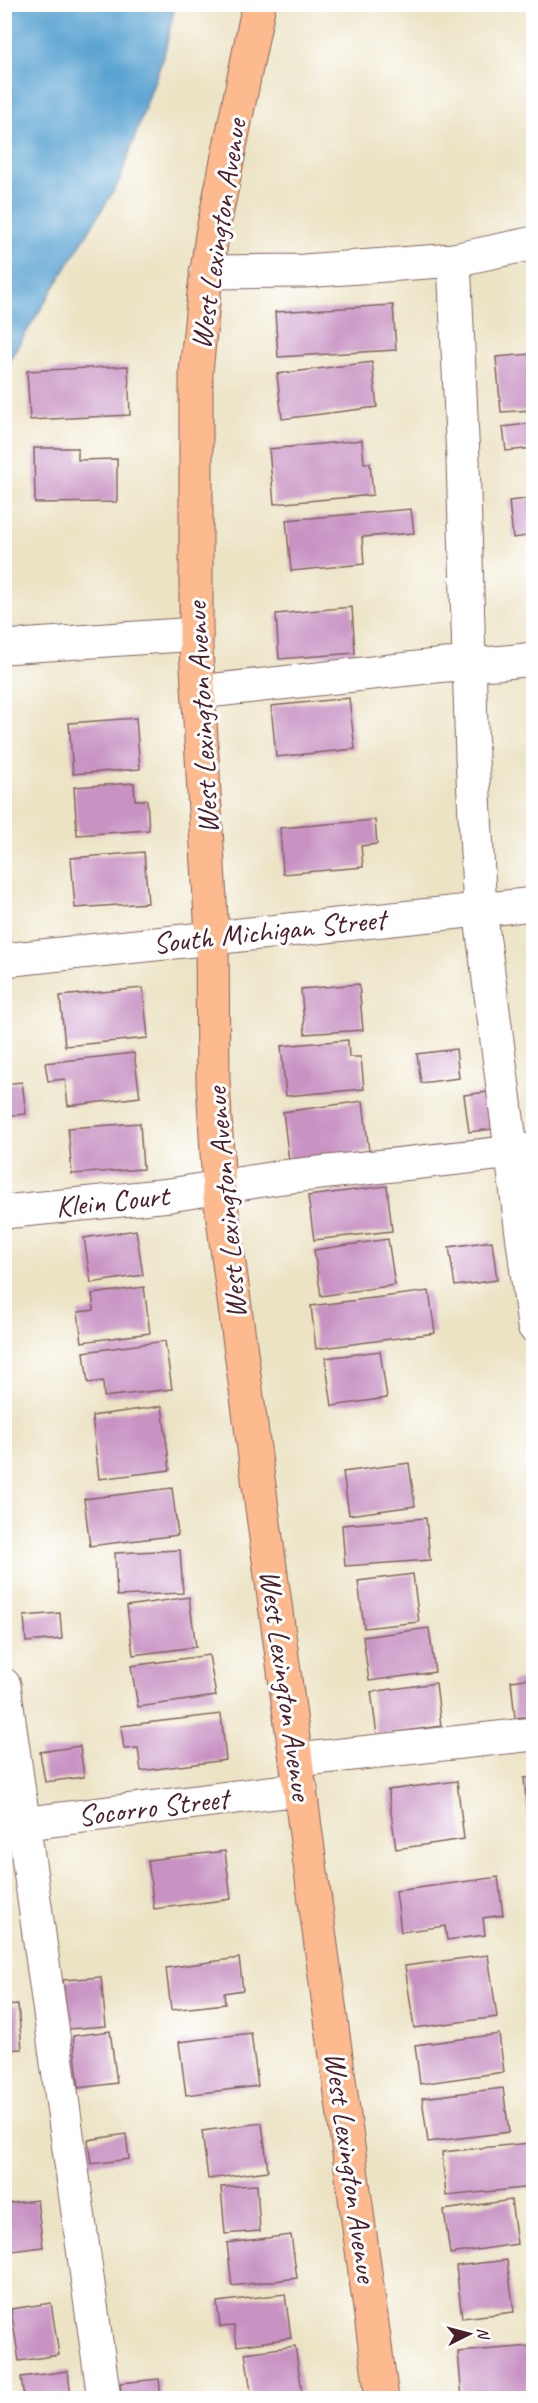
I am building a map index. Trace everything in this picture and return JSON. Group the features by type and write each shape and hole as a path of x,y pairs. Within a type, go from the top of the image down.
{"main road":[{"name":"West Lexington Avenue","path":"259,4 206,272 196,372 196,634 213,936 213,1081 219,1189 382,2398"}],"street":[{"path":"206,272 304,271 454,260 534,243"},
{"path":"454,260 480,910 522,1151 534,1326"},
{"path":"4,647 196,634"},
{"path":"198,692 445,665 534,659"},
{"name":"South Michigan Street","path":"4,960 213,936 534,904"},
{"name":"Klein Court","path":"4,1212 219,1189 282,1177 522,1151"},
{"path":"4,1685 15,1824 104,2398"},
{"name":"Socorro Street","path":"15,1824 534,1734"}],"water":[{"path":"5,4 175,5 165,51 119,182 5,367"}],"building":[{"path":"393,305 396,350 278,357 275,312"},
{"path":"532,354 534,410 501,412 496,357"},
{"path":"372,362 377,407 282,419 277,374"},
{"path":"128,366 130,415 30,420 27,371"},
{"path":"534,423 534,448 506,451 503,427"},
{"path":"362,440 364,463 370,463 373,495 274,504 269,449"},
{"path":"34,448 78,448 78,460 117,459 117,502 35,503"},
{"path":"534,498 534,535 513,538 509,501"},
{"path":"411,509 414,533 362,537 364,564 291,571 286,520"},
{"path":"352,607 355,653 279,659 276,614"},
{"path":"349,698 355,749 276,757 271,706"},
{"path":"136,718 140,769 73,774 69,723"},
{"path":"134,783 135,800 147,800 149,830 77,835 74,787"},
{"path":"375,820 377,844 361,846 363,867 283,874 280,828"},
{"path":"144,852 148,903 75,908 71,858"},
{"path":"359,984 363,1030 305,1034 301,989"},
{"path":"143,988 148,1038 65,1046 60,996"},
{"path":"348,1040 349,1057 361,1057 364,1089 286,1096 281,1046"},
{"path":"456,1049 459,1078 421,1083 417,1054"},
{"path":"134,1053 140,1097 68,1106 65,1079 48,1081 45,1063"},
{"path":"22,1082 26,1114 4,1116 4,1084"},
{"path":"487,1092 492,1129 469,1132 464,1095"},
{"path":"363,1101 369,1151 289,1161 283,1112"},
{"path":"140,1123 143,1169 72,1174 68,1128"},
{"path":"387,1186 392,1231 314,1240 308,1196"},
{"path":"136,1230 143,1275 91,1283 84,1238"},
{"path":"388,1239 395,1285 321,1296 314,1250"},
{"path":"492,1241 497,1280 455,1286 449,1247"},
{"path":"144,1287 150,1333 82,1342 78,1312 94,1310 92,1294"},
{"path":"429,1291 435,1333 316,1349 311,1306"},
{"path":"165,1341 172,1389 104,1397 103,1381 88,1383 84,1352"},
{"path":"380,1351 387,1398 332,1406 325,1358"},
{"path":"162,1406 170,1470 99,1479 92,1416"},
{"path":"409,1463 415,1506 349,1515 343,1472"},
{"path":"172,1488 178,1535 90,1546 84,1499"},
{"path":"426,1518 430,1560 345,1566 342,1525"},
{"path":"180,1550 183,1593 117,1596 115,1553"},
{"path":"413,1574 419,1622 364,1628 358,1581"},
{"path":"189,1597 196,1647 133,1655 127,1606"},
{"path":"60,1613 62,1639 26,1642 24,1616"},
{"path":"429,1628 435,1672 369,1681 363,1637"},
{"path":"209,1655 216,1696 138,1707 131,1666"},
{"path":"534,1678 534,1716 515,1718 511,1681"},
{"path":"436,1683 441,1726 377,1735 371,1692"},
{"path":"221,1714 226,1760 141,1771 138,1748 124,1749 121,1726"},
{"path":"80,1746 84,1777 45,1782 40,1752"},
{"path":"534,1777 534,1826 529,1826 524,1778"},
{"path":"457,1781 464,1839 396,1849 388,1790"},
{"path":"225,1851 231,1899 154,1909 148,1860"},
{"path":"498,1877 503,1915 483,1918 485,1935 447,1940 445,1926 401,1932 396,1891"},
{"path":"488,1955 497,2017 414,2028 405,1966"},
{"path":"239,1958 243,1990 224,1993 225,2004 171,2010 166,1968"},
{"path":"101,1977 106,2026 68,2029 63,1980"},
{"path":"18,2005 22,2049 4,2050 4,2006"},
{"path":"110,2031 117,2083 79,2088 73,2036"},
{"path":"251,2033 258,2086 186,2095 179,2042"},
{"path":"499,2034 504,2072 420,2084 415,2045"},
{"path":"503,2088 509,2132 428,2142 422,2098"},
{"path":"262,2123 268,2171 208,2179 202,2131"},
{"path":"126,2134 129,2159 91,2164 88,2140"},
{"path":"529,2143 533,2187 446,2196 442,2152"},
{"path":"257,2185 260,2231 225,2234 221,2187"},
{"path":"37,2200 43,2247 4,2252 4,2204"},
{"path":"511,2200 517,2244 450,2254 444,2210"},
{"path":"291,2235 297,2278 232,2286 227,2243"},
{"path":"507,2260 514,2312 462,2318 456,2266"},
{"path":"285,2294 291,2338 237,2346 234,2326 220,2327 217,2302"},
{"path":"51,2303 59,2355 19,2361 11,2309"},
{"path":"295,2346 302,2392 252,2398 245,2353"},
{"path":"531,2346 534,2394 462,2398 458,2352"},
{"path":"68,2371 71,2398 24,2398 21,2377"},
{"path":"159,2379 161,2398 122,2398 120,2383"}]}
